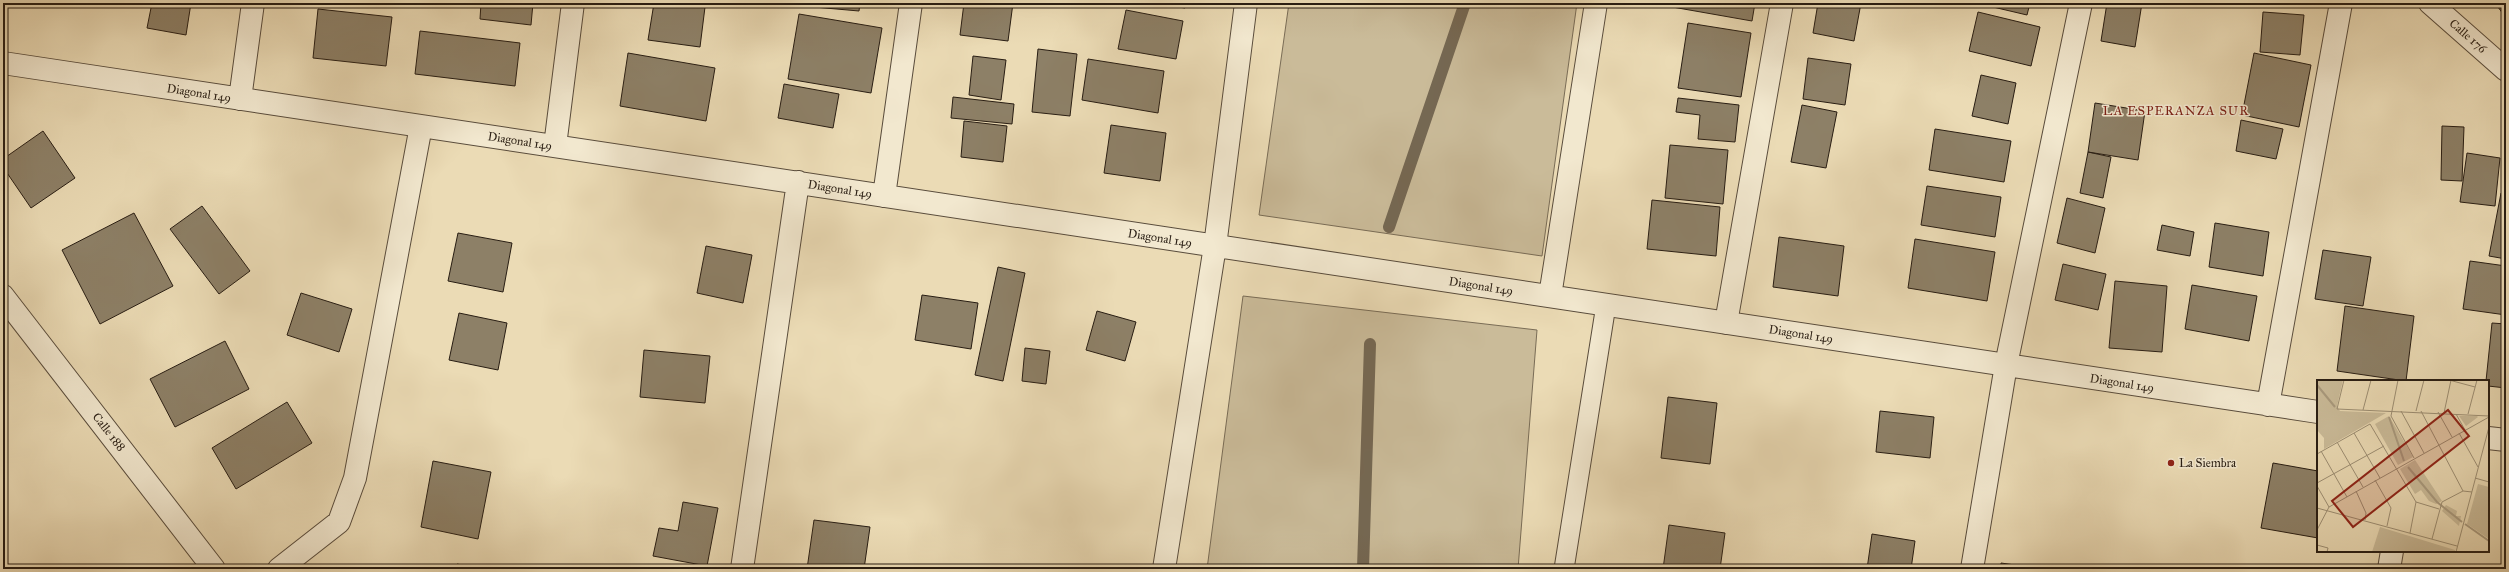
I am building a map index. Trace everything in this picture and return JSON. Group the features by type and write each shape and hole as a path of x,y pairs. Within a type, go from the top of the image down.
{"street":[{"path":"240,99 253,3"},
{"path":"555,146 574,3"},
{"path":"884,196 911,3"},
{"path":"1164,569 1215,246 1246,3"},
{"path":"1550,296 1596,3"},
{"path":"1726,323 1782,3"},
{"path":"1972,569 2006,365 2081,3"},
{"path":"2268,405 2341,3"},
{"name":"Calle 176","path":"2430,3 2506,70"},
{"name":"Diagonal 149","path":"3,63 2317,412"},
{"path":"279,569 339,522 355,478 421,126"},
{"path":"742,569 798,182"},
{"name":"Calle 188","path":"3,296 214,569"},
{"path":"2489,438 2506,440"},
{"path":"2389,569 2392,552"}],"lane":[{"path":"1564,569 1606,305"}],"shaded area":[{"path":"1289,3 1577,3 1542,256 1259,215"},
{"path":"1243,296 1537,330 1518,569 1207,569"}],"building":[{"path":"152,3 191,3 186,35 147,28"},
{"path":"481,3 533,3 531,25 480,19"},
{"path":"654,3 679,3 705,7 700,47 648,40"},
{"path":"814,3 860,3 859,11 814,7"},
{"path":"964,3 1013,3 1008,41 960,35"},
{"path":"1154,3 1186,3 1185,8"},
{"path":"1662,3 1755,3 1752,21 1661,5"},
{"path":"1818,3 1861,3 1854,41 1813,33"},
{"path":"1976,3 2030,3 2027,15"},
{"path":"2107,3 2142,3 2135,47 2101,41"},
{"path":"2495,3 2506,3 2506,18"},
{"path":"318,9 392,17 386,66 313,58"},
{"path":"1126,10 1183,21 1176,59 1118,49"},
{"path":"1978,12 2040,27 2031,66 1969,51"},
{"path":"2263,12 2304,15 2300,55 2260,52"},
{"path":"799,14 882,28 871,93 788,79"},
{"path":"1688,23 1751,33 1741,97 1678,88"},
{"path":"420,31 520,43 515,86 415,74"},
{"path":"1038,49 1077,54 1070,116 1032,112"},
{"path":"628,53 715,68 706,121 620,106"},
{"path":"2254,53 2311,65 2299,127 2242,115"},
{"path":"973,56 1006,60 1001,100 969,95"},
{"path":"1808,58 1851,64 1845,105 1803,99"},
{"path":"1088,59 1164,71 1158,113 1082,100"},
{"path":"1981,75 2016,83 2008,124 1972,116"},
{"path":"784,84 839,94 833,128 778,118"},
{"path":"953,97 1014,104 1012,124 951,118"},
{"path":"1678,98 1739,105 1735,142 1698,139 1700,115 1676,112"},
{"path":"2095,103 2145,111 2138,160 2088,152"},
{"path":"1802,105 1837,112 1826,168 1791,162"},
{"path":"2241,120 2283,129 2276,159 2236,151"},
{"path":"964,121 1007,126 1003,162 961,157"},
{"path":"1111,125 1166,133 1160,181 1104,173"},
{"path":"2442,126 2464,127 2462,181 2441,180"},
{"path":"1935,129 2011,141 2004,182 1929,170"},
{"path":"43,131 75,178 31,208 3,167 3,159"},
{"path":"1670,145 1728,150 1723,204 1665,198"},
{"path":"2088,152 2111,157 2103,198 2080,193"},
{"path":"2467,153 2500,158 2495,206 2460,202"},
{"path":"1927,186 2001,197 1995,237 1921,225"},
{"path":"2501,193 2506,194 2506,259 2489,256"},
{"path":"2067,198 2105,208 2095,253 2057,243"},
{"path":"1652,200 1720,207 1716,256 1647,249"},
{"path":"202,206 250,271 219,294 170,229"},
{"path":"134,213 173,286 100,324 62,250"},
{"path":"2215,223 2269,232 2263,276 2209,267"},
{"path":"2162,225 2194,232 2190,256 2157,250"},
{"path":"458,233 512,243 503,292 448,281"},
{"path":"1779,237 1844,246 1838,296 1773,287"},
{"path":"1915,239 1995,252 1987,301 1908,288"},
{"path":"706,246 752,255 743,303 697,293"},
{"path":"2323,250 2371,257 2363,306 2315,299"},
{"path":"2470,261 2506,266 2506,315 2463,309"},
{"path":"2063,264 2106,274 2098,310 2055,300"},
{"path":"998,267 1025,273 1003,381 975,375"},
{"path":"2115,281 2167,286 2162,352 2109,348"},
{"path":"2192,285 2257,296 2249,341 2185,329"},
{"path":"301,293 352,309 339,352 287,335"},
{"path":"922,295 978,303 971,349 915,340"},
{"path":"2345,306 2414,316 2406,380 2337,371"},
{"path":"1097,311 1136,322 1125,361 1086,350"},
{"path":"459,313 507,323 498,370 449,360"},
{"path":"2492,323 2506,324 2506,388 2489,386 2489,380 2486,380"},
{"path":"225,341 249,389 175,427 150,379"},
{"path":"1025,348 1050,351 1046,384 1022,381"},
{"path":"644,350 710,356 705,403 640,397"},
{"path":"1668,397 1717,403 1710,464 1661,458"},
{"path":"287,402 312,443 236,489 212,448"},
{"path":"1880,411 1934,417 1930,458 1876,452"},
{"path":"433,461 491,472 478,539 421,527"},
{"path":"2273,463 2317,471 2317,538 2261,528"},
{"path":"683,502 718,508 707,566 653,556 659,528 678,531"},
{"path":"814,520 870,527 864,569 807,569"},
{"path":"1669,525 1725,533 1720,569 1663,569"},
{"path":"1872,534 1915,541 1911,569 1867,569"},
{"path":"2001,563 2043,569 2001,569"},
{"path":"457,564 483,569 456,569"}],"waterway":[{"path":"1389,227 1465,3"},
{"path":"1363,569 1370,344"}],"place":[{"name":"La Siembra","path":"2171,463"}],"district":[{"name":"LA ESPERANZA SUR","path":"2176,111"}]}
